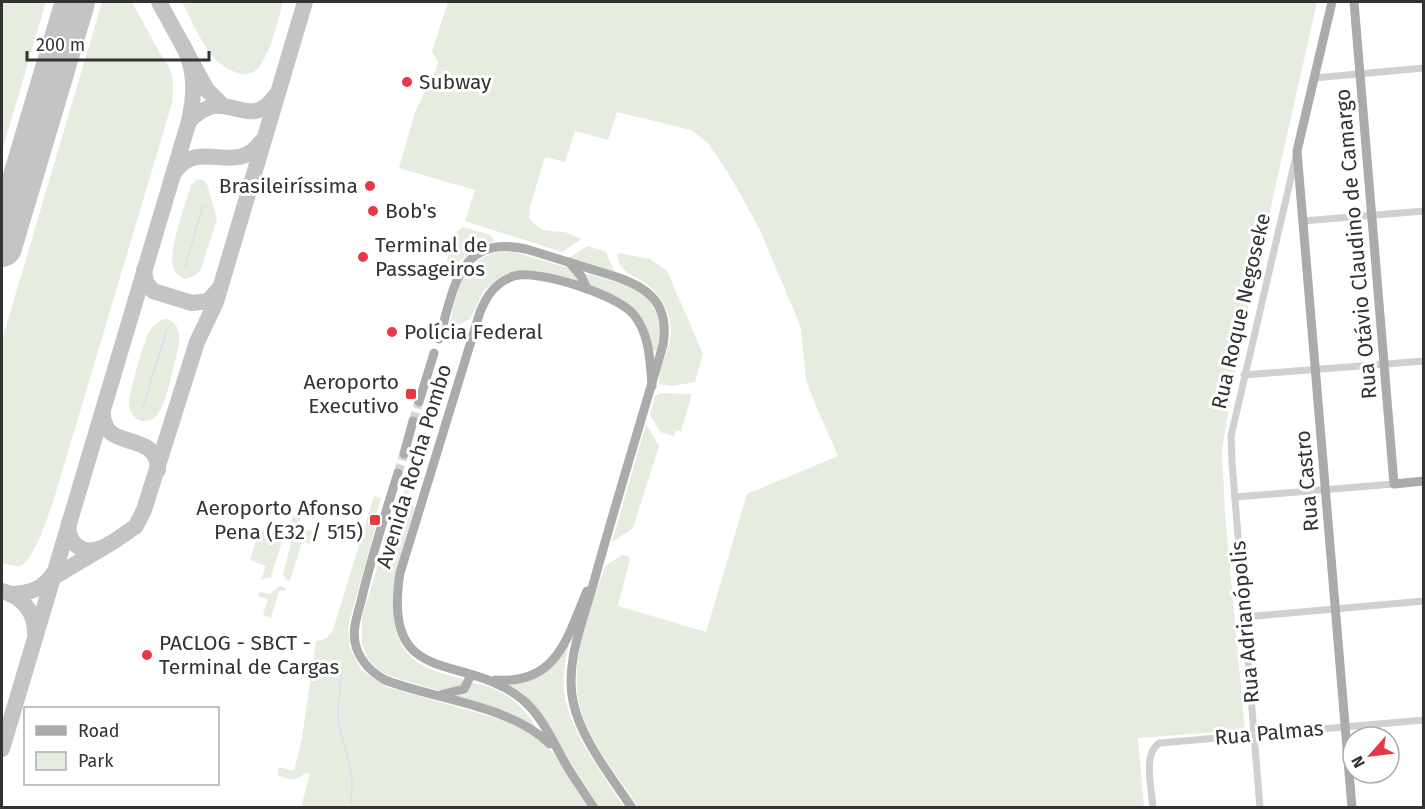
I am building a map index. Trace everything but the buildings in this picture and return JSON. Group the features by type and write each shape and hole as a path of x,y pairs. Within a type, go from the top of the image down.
{"main road":[{"name":"Rua Roque Negoseke","path":"1297,151 1332,2"},
{"name":"Rua Otávio Claudino de Camargo","path":"1354,2 1394,484"},
{"name":"Rua Castro","path":"1297,151 1346,725"},
{"name":"Avenida Rocha Pombo","path":"439,339 457,278 463,267 480,253 496,247 510,246 635,283 658,304 662,313 665,334 574,654 571,687 575,710 583,730 632,807"},
{"path":"569,262 581,276 587,290"},
{"name":"Avenida Rocha Pombo","path":"594,807 542,723 525,702 505,688 486,680 432,664 411,648 401,629 396,602 400,573 476,323 489,294 502,282 523,274 540,276 620,302 637,318 647,342 652,386"},
{"name":"Avenida Rocha Pombo","path":"419,402 434,353"},
{"name":"Avenida Rocha Pombo","path":"404,454 413,421"},
{"name":"Avenida Rocha Pombo","path":"398,473 356,622 355,642 363,660 377,675 395,684 519,722 540,734 565,763"},
{"path":"1394,484 1424,481"},
{"path":"486,680 525,679 543,670 557,657 567,640 602,555"},
{"path":"435,696 460,692 467,686 471,675"},
{"name":"Rua Castro","path":"1350,785 1352,807"}],"street":[{"path":"1314,78 1424,68"},
{"name":"Rua Roque Negoseke","path":"1231,436 1297,151"},
{"name":"Rua Roque Negoseke","path":"1287,195 1300,192"},
{"path":"1303,221 1424,211"},
{"path":"1244,375 1424,361"},
{"name":"Rua Adrianópolis","path":"1231,436 1260,807"},
{"path":"1234,497 1394,484"},
{"path":"1245,617 1424,601"},
{"name":"Rua Palmas","path":"1368,725 1424,720"},
{"name":"Rua Palmas","path":"1153,807 1149,762 1153,748 1165,742 1341,727"}],"green space":[{"path":"2,2 46,2 2,151"},
{"path":"102,2 132,2 171,71 172,103 54,499 31,556 20,566 13,566 2,563 2,340"},
{"path":"182,2 283,2 274,36 264,60 255,71 244,74 227,68 210,53"},
{"path":"448,2 1317,2 1238,353 1222,450 1225,512 1245,730 1138,738 1144,807 638,807 594,740 583,717 578,698 578,660 587,622 605,566 622,555 630,559 618,606 706,632 747,494 838,456 806,379 801,328 760,230 729,174 708,143 691,130 617,112 608,140 575,131 565,162 545,157 530,207 529,218 541,229 564,232 582,239 562,252 465,221 475,190 399,168 415,112 437,67 438,62 432,51"},
{"path":"198,179 207,184 217,219 201,269 197,274 186,279 181,277 174,268 173,249 191,185"},
{"path":"463,227 491,235 494,241 463,258 448,277 442,275 457,231"},
{"path":"588,246 606,252 615,273 568,258"},
{"path":"503,251 514,252 629,286 646,296 657,313 661,330 658,351 652,351 649,337 614,297 509,273 497,279 483,292 470,319 449,329 458,291 469,270 478,261"},
{"path":"618,253 650,259 667,271 703,354 695,382 672,386 659,384 671,332 667,311 651,288 623,269"},
{"path":"164,319 175,324 179,345 168,389 159,412 150,420 140,421 130,409 132,388 148,334"},
{"path":"661,393 692,394 681,431 676,430 674,436 660,432 650,415 655,396"},
{"path":"646,424 659,446 633,528 612,542"},
{"path":"408,476 412,482 405,503 415,506 398,568 393,613 397,633 406,651 422,665 462,679 463,683 459,688 450,691 437,690 389,676 367,658 362,643 362,617"},
{"path":"374,496 381,498 373,523 376,525 348,627 350,648 361,670 387,687 521,725 543,742 557,758 588,807 301,807 310,774 305,773 292,779 277,775 279,767 294,771 302,738 316,641 326,638 333,630"},
{"path":"293,515 301,518 295,529 302,531 303,528 315,532 311,544 302,542 290,581 286,580 283,574 294,532 290,525"},
{"path":"264,530 278,535 282,541 271,577 261,580 266,566 250,560 259,531"},
{"path":"280,586 286,588 285,591 279,591 271,618 263,615 268,600 258,596 259,592 269,594"},
{"path":"569,644 564,691 572,721 588,751 624,807 599,807 541,715 522,692 510,685 528,679 543,670"},
{"path":"472,683 491,688 509,697 535,726 513,714 453,697 466,692"}],"waterway":[{"path":"185,267 203,205"},
{"path":"143,407 167,329"},
{"path":"341,677 339,726 352,781 351,808"}],"taxiway":[{"path":"159,2 207,90 223,106"},
{"path":"113,542 136,526 144,510 197,342 216,302 305,2"},
{"path":"2,749 189,121 193,83 190,64 183,45"},
{"path":"189,121 200,112 214,106 246,111 261,109 276,95"},
{"path":"174,173 184,163 194,158 240,157 251,152 261,142"},
{"path":"144,270 146,282 153,291 192,303 208,301 219,289"},
{"path":"103,411 105,424 111,432 149,449 156,457 158,470"},
{"path":"69,523 70,536 77,546 88,550 101,548"},
{"path":"52,578 111,543"},
{"path":"10,594 35,590 53,574"},
{"path":"2,591 16,597 26,606 33,618 35,633"}],"runway":[{"path":"2,247 75,2"}],"tunnel":[{"path":"413,421 419,402"},
{"path":"398,473 404,454"}],"place":[{"name":"Subway","path":"407,82"},
{"name":"Brasileiríssima","path":"370,186"},
{"name":"Bob's","path":"373,211"},
{"name":"Terminal de Passageiros","path":"363,257"},
{"name":"Polícia Federal","path":"392,332"},
{"name":"Aeroporto Executivo","path":"411,394"},
{"name":"Aeroporto Afonso Pena (E32 / 515)","path":"375,520"},
{"name":"PACLOG - SBCT - Terminal de Cargas","path":"147,655"}]}
